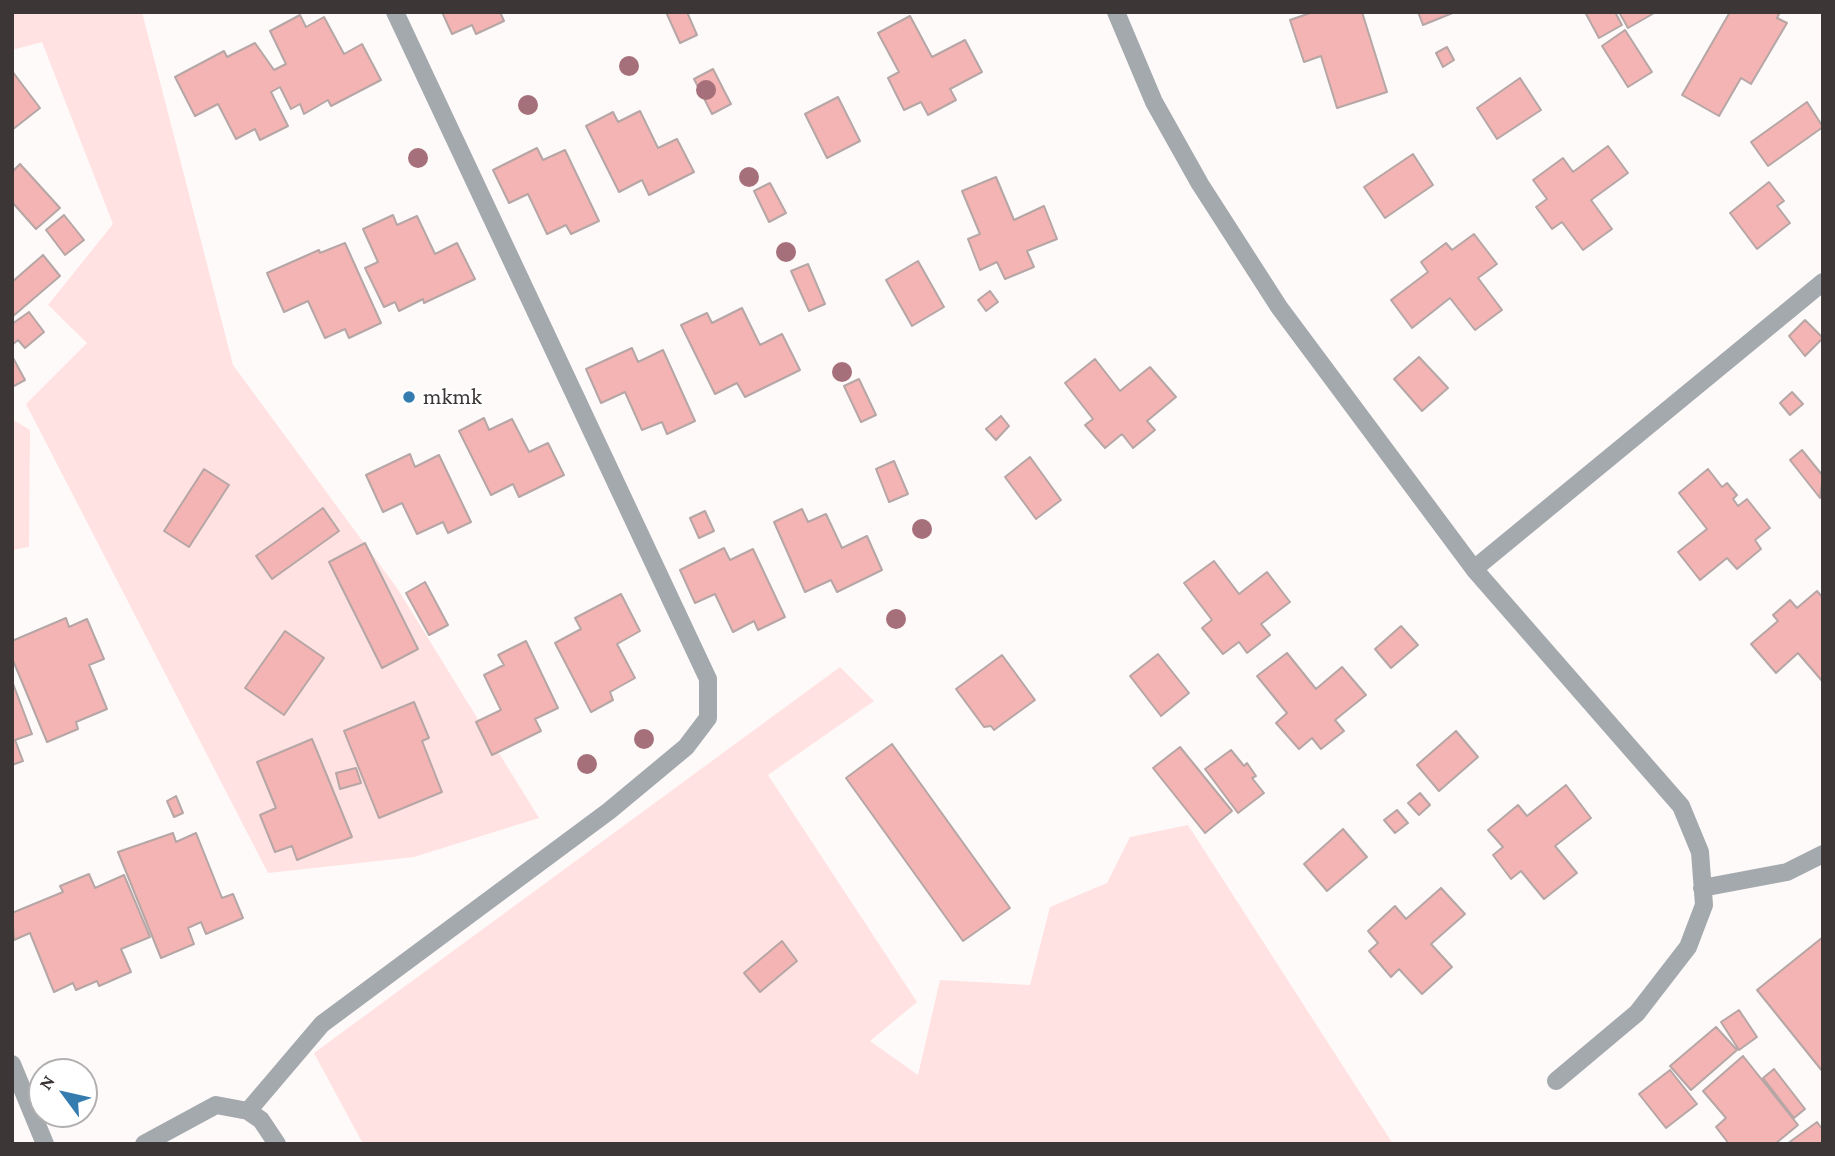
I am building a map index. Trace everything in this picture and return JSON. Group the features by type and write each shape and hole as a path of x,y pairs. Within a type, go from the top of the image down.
{"street":[{"path":"247,1111 322,1024 609,811 685,747 708,718 708,679 395,12"},
{"path":"1115,12 1160,113 1200,184 1279,307 1474,569 1681,806 1700,852 1704,905 1688,947 1637,1013 1556,1081"},
{"path":"1474,569 1823,282"},
{"path":"1702,888 1787,872 1823,854"},
{"path":"12,1065 45,1144"},
{"path":"144,1144 216,1104 247,1111 261,1120 277,1144"}],"shaded area":[{"path":"12,12 142,12 233,365 397,588 539,818 414,857 268,873 26,404 87,343 48,305 113,224 42,42 12,50"},
{"path":"12,419 30,430 29,547 12,550"},
{"path":"840,667 874,701 768,775 917,1002 870,1041 918,1075 940,980 1030,985 1050,907 1107,883 1130,837 1188,825 1393,1144 363,1144 314,1053"}],"building":[{"path":"442,12 500,12 504,21 476,34 472,25 452,34"},
{"path":"666,12 687,12 697,35 680,43"},
{"path":"1313,12 1362,12 1387,92 1337,108 1321,56 1304,62 1290,20"},
{"path":"1418,12 1455,12 1423,25"},
{"path":"1585,12 1615,12 1622,25 1599,38"},
{"path":"1619,12 1656,12 1628,28"},
{"path":"1730,12 1780,12 1777,18 1787,23 1751,84 1741,78 1719,116 1682,95"},
{"path":"300,15 306,27 324,17 344,54 362,44 381,80 331,106 328,100 304,114 300,104 291,109 280,87 271,92 288,126 260,140 255,129 236,139 218,104 195,116 175,77 224,51 227,57 255,43 274,70 286,64 270,31"},
{"path":"910,16 932,57 965,40 982,72 950,89 956,100 928,115 921,102 904,110 888,78 899,72 878,33"},
{"path":"1625,30 1652,72 1628,87 1602,46"},
{"path":"1447,47 1454,60 1443,67 1436,53"},
{"path":"713,69 731,104 712,114 694,79"},
{"path":"12,71 40,108 12,130"},
{"path":"1520,78 1541,110 1497,139 1477,108"},
{"path":"838,97 860,141 827,158 805,114"},
{"path":"1807,102 1823,127 1768,166 1751,142"},
{"path":"640,111 658,148 677,139 694,172 649,195 642,180 619,192 586,126 613,112 618,122"},
{"path":"1608,146 1628,173 1591,200 1612,229 1583,250 1562,222 1552,229 1536,207 1547,199 1533,180 1563,158 1573,172"},
{"path":"537,148 543,160 565,150 599,221 571,234 566,225 547,234 528,194 509,203 493,170"},
{"path":"1413,154 1433,185 1385,218 1364,187"},
{"path":"20,164 60,208 36,229 12,202 12,172"},
{"path":"996,177 1014,220 1044,206 1057,239 1027,251 1034,267 1005,279 997,262 980,270 968,239 980,234 962,191"},
{"path":"1769,182 1784,201 1777,206 1790,223 1757,249 1730,213"},
{"path":"770,183 786,213 769,222 754,191"},
{"path":"64,215 84,240 65,255 46,230"},
{"path":"393,215 397,225 417,216 435,254 457,243 475,279 424,303 423,299 399,311 395,302 384,307 365,268 378,262 363,229"},
{"path":"1474,234 1497,264 1478,278 1502,310 1475,330 1450,298 1412,328 1391,300 1428,272 1421,262 1446,243 1452,250"},
{"path":"345,243 381,323 349,338 345,329 325,338 308,301 284,312 267,273 319,250 320,253"},
{"path":"43,255 60,276 12,317 12,282"},
{"path":"918,261 944,307 912,326 886,280"},
{"path":"808,264 825,304 809,311 791,271"},
{"path":"990,291 998,302 986,311 978,300"},
{"path":"742,308 760,345 782,334 800,370 745,397 737,383 715,394 681,325 707,313 712,323"},
{"path":"29,312 44,332 25,348 18,340 12,345 12,324"},
{"path":"1805,320 1823,338 1805,356 1789,336"},
{"path":"632,348 638,362 663,350 695,421 667,434 662,422 642,430 625,392 601,403 586,369"},
{"path":"12,356 25,380 12,387"},
{"path":"1419,357 1448,388 1422,411 1394,379"},
{"path":"1095,359 1120,391 1150,367 1176,397 1147,421 1155,430 1133,448 1122,434 1105,448 1085,425 1093,419 1065,383"},
{"path":"859,379 876,415 861,422 844,386"},
{"path":"1792,392 1803,404 1790,415 1780,403"},
{"path":"1001,416 1009,426 996,440 986,429"},
{"path":"484,418 489,430 512,419 529,452 548,443 564,475 519,497 513,484 491,495 459,431"},
{"path":"1802,450 1823,476 1820,498 1790,460"},
{"path":"410,454 415,467 439,455 471,522 448,533 443,522 417,534 402,503 383,512 366,475"},
{"path":"1030,457 1061,500 1036,519 1005,477"},
{"path":"894,461 908,494 889,502 876,469"},
{"path":"204,469 229,485 189,547 164,531"},
{"path":"1708,469 1722,487 1727,483 1737,495 1733,499 1738,506 1747,499 1770,528 1755,540 1761,549 1737,569 1727,558 1700,580 1678,552 1707,529 1679,493"},
{"path":"323,508 339,531 272,579 256,556"},
{"path":"802,509 808,522 826,514 842,548 867,536 882,570 837,592 831,580 805,592 774,522"},
{"path":"705,511 714,531 699,538 690,518"},
{"path":"365,543 418,649 382,668 329,562"},
{"path":"724,548 730,560 753,549 785,617 758,630 754,621 733,632 715,594 695,603 680,570"},
{"path":"1214,561 1239,594 1267,572 1290,602 1261,624 1270,635 1247,653 1239,642 1223,654 1202,628 1212,620 1184,583"},
{"path":"425,582 448,625 429,635 406,593"},
{"path":"1817,591 1823,598 1823,682 1798,653 1776,673 1751,644 1778,621 1773,615 1790,600 1797,608"},
{"path":"621,594 640,631 617,644 635,678 610,692 613,700 591,712 555,643 581,629 575,618"},
{"path":"66,618 69,627 87,619 104,659 89,665 107,709 76,722 78,729 47,742 12,658 12,641"},
{"path":"1401,626 1418,645 1391,668 1375,649"},
{"path":"285,631 324,658 284,715 245,688"},
{"path":"526,641 558,708 535,719 541,731 492,755 476,722 501,710 484,675 504,665 498,655"},
{"path":"1287,653 1316,689 1342,667 1366,695 1335,720 1344,731 1321,749 1312,738 1299,749 1276,723 1287,713 1257,676"},
{"path":"1158,654 1189,693 1161,716 1130,676"},
{"path":"1002,655 1035,700 994,730 991,726 984,727 956,689"},
{"path":"12,681 32,734 15,740 23,761 12,765"},
{"path":"414,702 429,738 422,741 442,792 379,818 344,731"},
{"path":"1456,731 1478,757 1439,791 1417,765"},
{"path":"312,739 352,837 297,860 292,846 275,852 260,815 276,808 257,762"},
{"path":"892,744 1010,908 963,941 846,778"},
{"path":"1180,747 1232,811 1205,833 1153,768"},
{"path":"1231,750 1244,766 1247,763 1256,776 1252,778 1264,793 1238,813 1205,769"},
{"path":"356,768 361,783 340,789 336,773"},
{"path":"1566,785 1591,818 1555,846 1577,873 1544,899 1521,871 1511,879 1493,855 1503,847 1488,830 1518,805 1527,816"},
{"path":"1420,793 1430,805 1419,815 1408,803"},
{"path":"176,796 183,813 174,817 167,801"},
{"path":"1397,810 1408,823 1395,833 1384,820"},
{"path":"1343,829 1367,857 1327,891 1304,864"},
{"path":"173,833 176,842 196,833 222,898 233,894 243,918 206,934 201,922 188,928 194,944 161,958 118,852"},
{"path":"89,874 95,888 124,875 150,937 121,949 131,972 99,986 97,981 76,990 73,983 54,992 30,933 14,940 12,913 63,892 60,886"},
{"path":"1441,888 1465,914 1431,944 1452,967 1422,994 1399,969 1391,977 1369,951 1378,943 1368,931 1395,906 1406,919"},
{"path":"1823,937 1823,1072 1757,990"},
{"path":"782,941 797,961 760,992 744,973"},
{"path":"1739,1010 1757,1037 1739,1050 1721,1022"},
{"path":"1716,1027 1737,1050 1691,1090 1670,1066"},
{"path":"1743,1056 1798,1125 1775,1144 1729,1144 1716,1127 1726,1118 1703,1091"},
{"path":"1774,1069 1805,1109 1794,1118 1763,1078"},
{"path":"1670,1070 1697,1104 1666,1128 1639,1094"},
{"path":"1817,1122 1823,1130 1823,1144 1787,1144"}],"place":[{"name":"mkmk","path":"409,397"}]}
